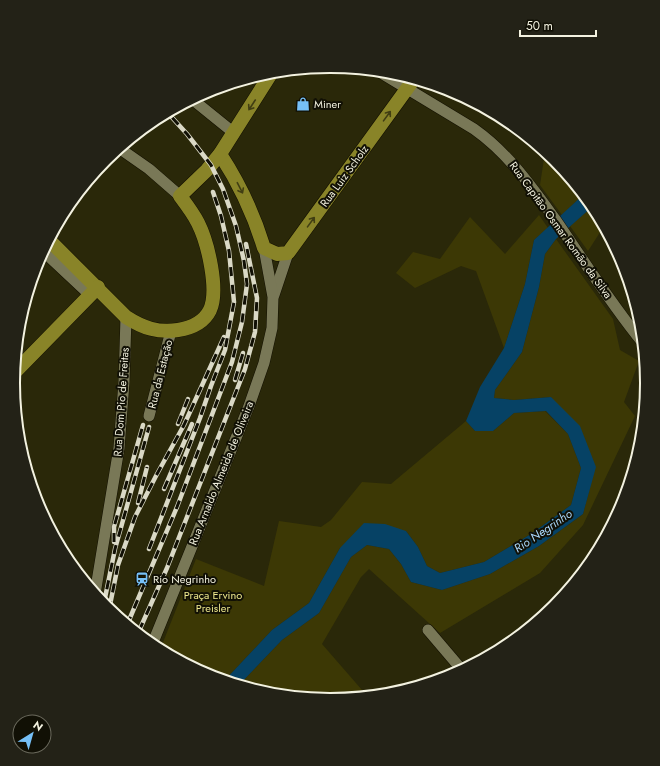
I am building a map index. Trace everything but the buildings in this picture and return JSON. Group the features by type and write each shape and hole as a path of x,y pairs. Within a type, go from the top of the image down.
{"main road":[{"path":"53,244 94,292 126,317 144,328 158,331 171,331 185,329 200,323 210,310 213,293 211,264 199,224 191,210 180,196 207,170 220,154 267,80"},
{"name":"Rua Luiz Scholz","path":"288,253 411,84"},
{"name":"Rua Arnaldo Almeida de Oliveira","path":"220,154 243,193 264,248"},
{"path":"264,248 277,254 288,253"},
{"path":"21,366 94,292"}],"street":[{"name":"Rua Capitão Osmar Romão da Silva","path":"412,84 495,144 525,178 635,333"},
{"path":"197,103 234,133"},
{"path":"124,152 149,169 180,196"},
{"name":"Rua Arnaldo Almeida de Oliveira","path":"155,639 264,363 272,328 273,297 264,248"},
{"name":"Rua Arnaldo Almeida de Oliveira","path":"273,297 288,253"},
{"path":"48,255 94,292"},
{"name":"Rua Dom Pio de Freitas","path":"96,586 119,448 124,382 126,317"},
{"name":"Rua da Estação","path":"150,416 171,331"},
{"path":"428,630 458,665"}],"green space":[{"path":"544,159 579,199 562,215 540,185"},
{"path":"588,211 600,232 588,251 570,226"},
{"path":"539,215 548,228 534,240 525,284 504,348 476,271 461,266 415,288 396,273 413,252 440,259 470,217 505,254"},
{"path":"556,239 613,319 620,350 639,361 624,402 635,416 583,525 540,573 440,633 369,569 361,577 322,644 362,690 361,691 330,693 310,692 270,687 243,680 282,640 319,613 351,557 367,545 389,549 401,564 411,582 442,590 490,574 539,546 583,514 595,467 551,397 514,400 494,398 495,390 522,352 539,287 545,254"},
{"name":"Praça Ervino Preisler","path":"545,411 568,434 581,468 571,505 531,534 484,562 440,573 427,566 418,547 406,531 340,548 309,603 272,630 228,676 193,661 163,644 196,559 264,586 279,521 321,527 331,520 362,482 391,484 466,421 475,431 493,431 514,413"}],"water":[{"path":"579,199 588,211 556,239 545,254 539,287 522,352 495,390 494,398 514,400 551,397 580,426 596,467 583,514 539,546 490,574 442,590 411,582 401,564 389,549 367,545 351,557 319,613 282,640 243,680 228,676 272,630 309,603 340,548 364,523 385,524 406,531 418,547 427,566 440,573 484,562 531,534 571,505 581,468 568,434 546,411 514,413 493,431 475,431 466,421 480,387 504,348 525,284 534,240"}],"railway":[{"path":"130,619 177,507 232,362 242,322 247,284 244,261 236,226 223,189 211,165 172,117"},
{"path":"149,549 225,350 234,302 229,251 221,216 213,192"},
{"path":"140,628 167,568 245,369 255,332 257,298 246,244"},
{"path":"111,602 118,565 135,517 184,425 224,337"},
{"path":"235,380 243,353"},
{"path":"178,424 188,399"},
{"path":"164,489 192,424"},
{"path":"114,542 114,527 143,425"},
{"path":"105,596 115,549 149,427"},
{"path":"138,503 147,467"}],"place":[{"name":"Miner","path":"303,104"},
{"name":"Rio Negrinho","path":"142,579"}]}
